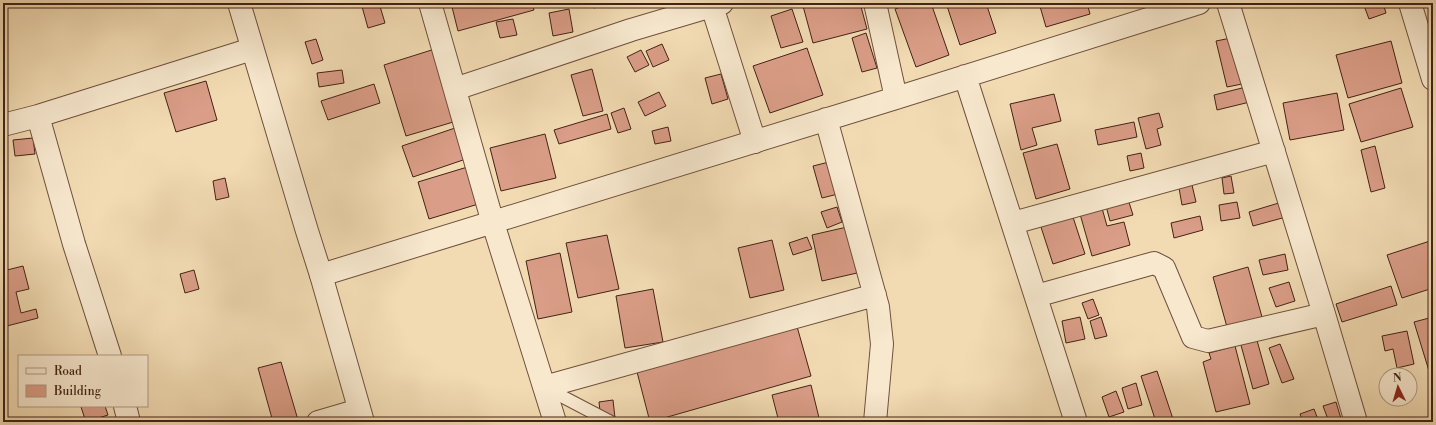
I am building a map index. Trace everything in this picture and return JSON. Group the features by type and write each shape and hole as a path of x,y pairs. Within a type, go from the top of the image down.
{"street":[{"path":"239,3 321,276 361,416 318,422"},
{"path":"430,3 493,223 555,422"},
{"path":"874,3 896,98"},
{"path":"321,276 1199,3"},
{"path":"1228,3 1356,422"},
{"path":"1410,3 1433,79"},
{"path":"455,89 631,30 715,4 755,142"},
{"path":"3,125 38,116 252,49"},
{"path":"965,76 1076,422"},
{"path":"38,116 74,244 110,355"},
{"path":"826,119 878,307 882,344 876,422"},
{"path":"1013,223 1274,151"},
{"path":"1036,296 1154,262 1164,268 1193,337 1208,341 1324,314"},
{"path":"544,387 874,294"},
{"path":"125,407 130,422"}],"lane":[{"path":"544,387 611,422"}],"building":[{"path":"361,3 379,3 385,23 368,28"},
{"path":"451,3 532,3 534,10 458,31"},
{"path":"592,3 609,3 594,8"},
{"path":"661,3 695,3 665,15"},
{"path":"813,3 860,3 867,29 813,43 803,6"},
{"path":"911,3 931,3 949,55 916,67 895,9"},
{"path":"946,3 986,3 996,33 960,45"},
{"path":"1039,3 1087,3 1090,14 1046,27"},
{"path":"1363,3 1383,3 1386,13 1369,19"},
{"path":"569,9 573,32 553,36 549,13"},
{"path":"792,9 803,42 781,48 771,16"},
{"path":"513,19 517,35 500,38 496,22"},
{"path":"866,33 877,68 862,72 852,38"},
{"path":"1236,37 1247,83 1227,87 1216,41"},
{"path":"316,39 323,60 312,64 305,42"},
{"path":"1391,41 1402,83 1348,98 1336,55"},
{"path":"662,44 669,60 653,67 646,51"},
{"path":"438,48 460,120 406,136 384,65"},
{"path":"807,48 823,95 770,113 753,66"},
{"path":"641,50 649,65 635,72 627,57"},
{"path":"592,69 603,111 583,116 571,75"},
{"path":"342,70 344,83 319,87 317,73"},
{"path":"721,74 728,99 712,104 705,78"},
{"path":"206,81 217,120 176,132 164,93"},
{"path":"374,84 380,103 328,120 321,101"},
{"path":"1250,86 1254,101 1217,110 1214,95"},
{"path":"1401,88 1413,127 1361,142 1349,104"},
{"path":"659,92 666,106 645,116 638,102"},
{"path":"1337,93 1344,130 1290,140 1283,103"},
{"path":"1054,94 1061,121 1032,128 1037,145 1021,150 1010,104"},
{"path":"624,108 631,129 618,133 611,113"},
{"path":"1159,113 1163,127 1157,129 1161,145 1146,149 1138,118"},
{"path":"607,114 611,129 559,144 554,130"},
{"path":"1134,122 1137,137 1098,145 1095,130"},
{"path":"668,127 671,141 655,144 652,131"},
{"path":"455,128 466,159 413,177 402,146"},
{"path":"545,134 556,178 501,191 490,148"},
{"path":"33,138 35,154 15,156 13,140"},
{"path":"1057,144 1070,189 1036,199 1023,153"},
{"path":"1375,146 1385,188 1371,192 1361,150"},
{"path":"1141,153 1144,168 1130,171 1127,156"},
{"path":"829,162 838,194 822,198 813,166"},
{"path":"474,165 485,202 429,219 418,182"},
{"path":"1231,176 1234,193 1224,194 1222,178"},
{"path":"225,178 229,197 216,200 213,181"},
{"path":"1192,185 1196,202 1182,205 1179,188"},
{"path":"1127,196 1133,215 1110,221 1105,202"},
{"path":"1237,202 1240,218 1221,221 1219,205"},
{"path":"1282,202 1286,217 1253,226 1249,212"},
{"path":"837,207 842,222 827,228 821,212"},
{"path":"1102,208 1107,226 1124,222 1130,245 1092,256 1080,214"},
{"path":"1071,211 1085,254 1053,264 1039,221"},
{"path":"1200,216 1203,230 1174,238 1171,223"},
{"path":"847,227 857,273 822,281 812,235"},
{"path":"607,235 619,289 578,298 566,243"},
{"path":"807,237 812,249 793,255 789,243"},
{"path":"772,240 784,290 750,298 738,248"},
{"path":"1433,240 1433,288 1402,298 1387,255"},
{"path":"560,253 572,312 538,319 526,261"},
{"path":"1285,254 1288,270 1263,275 1259,260"},
{"path":"23,266 29,289 16,292 21,313 36,309 38,318 3,327 3,271"},
{"path":"1248,267 1262,317 1227,327 1213,277"},
{"path":"194,270 199,289 185,293 180,274"},
{"path":"1289,282 1295,301 1276,307 1269,288"},
{"path":"1391,286 1397,305 1342,322 1336,304"},
{"path":"653,289 663,342 625,348 616,296"},
{"path":"1093,299 1099,315 1088,319 1082,303"},
{"path":"1080,317 1085,339 1066,343 1062,321"},
{"path":"1101,317 1107,336 1095,339 1090,321"},
{"path":"1433,317 1433,384 1414,322"},
{"path":"796,323 811,376 650,422 636,368"},
{"path":"1407,331 1414,364 1397,367 1393,349 1385,351 1382,336"},
{"path":"1255,333 1269,384 1253,389 1239,338"},
{"path":"1280,344 1294,379 1282,383 1269,348"},
{"path":"1235,346 1250,404 1216,412 1203,362 1211,359 1209,353"},
{"path":"281,362 298,420 293,422 273,422 258,368"},
{"path":"1157,371 1174,422 1156,422 1141,376"},
{"path":"1136,383 1142,405 1128,409 1122,388"},
{"path":"811,385 820,422 779,422 772,395"},
{"path":"1116,391 1124,412 1109,417 1102,397"},
{"path":"613,400 615,418 601,420 599,402"},
{"path":"1336,402 1342,422 1329,422 1323,406"},
{"path":"81,407 105,407 108,415 86,422"},
{"path":"1314,409 1319,422 1303,422 1300,414"}]}
